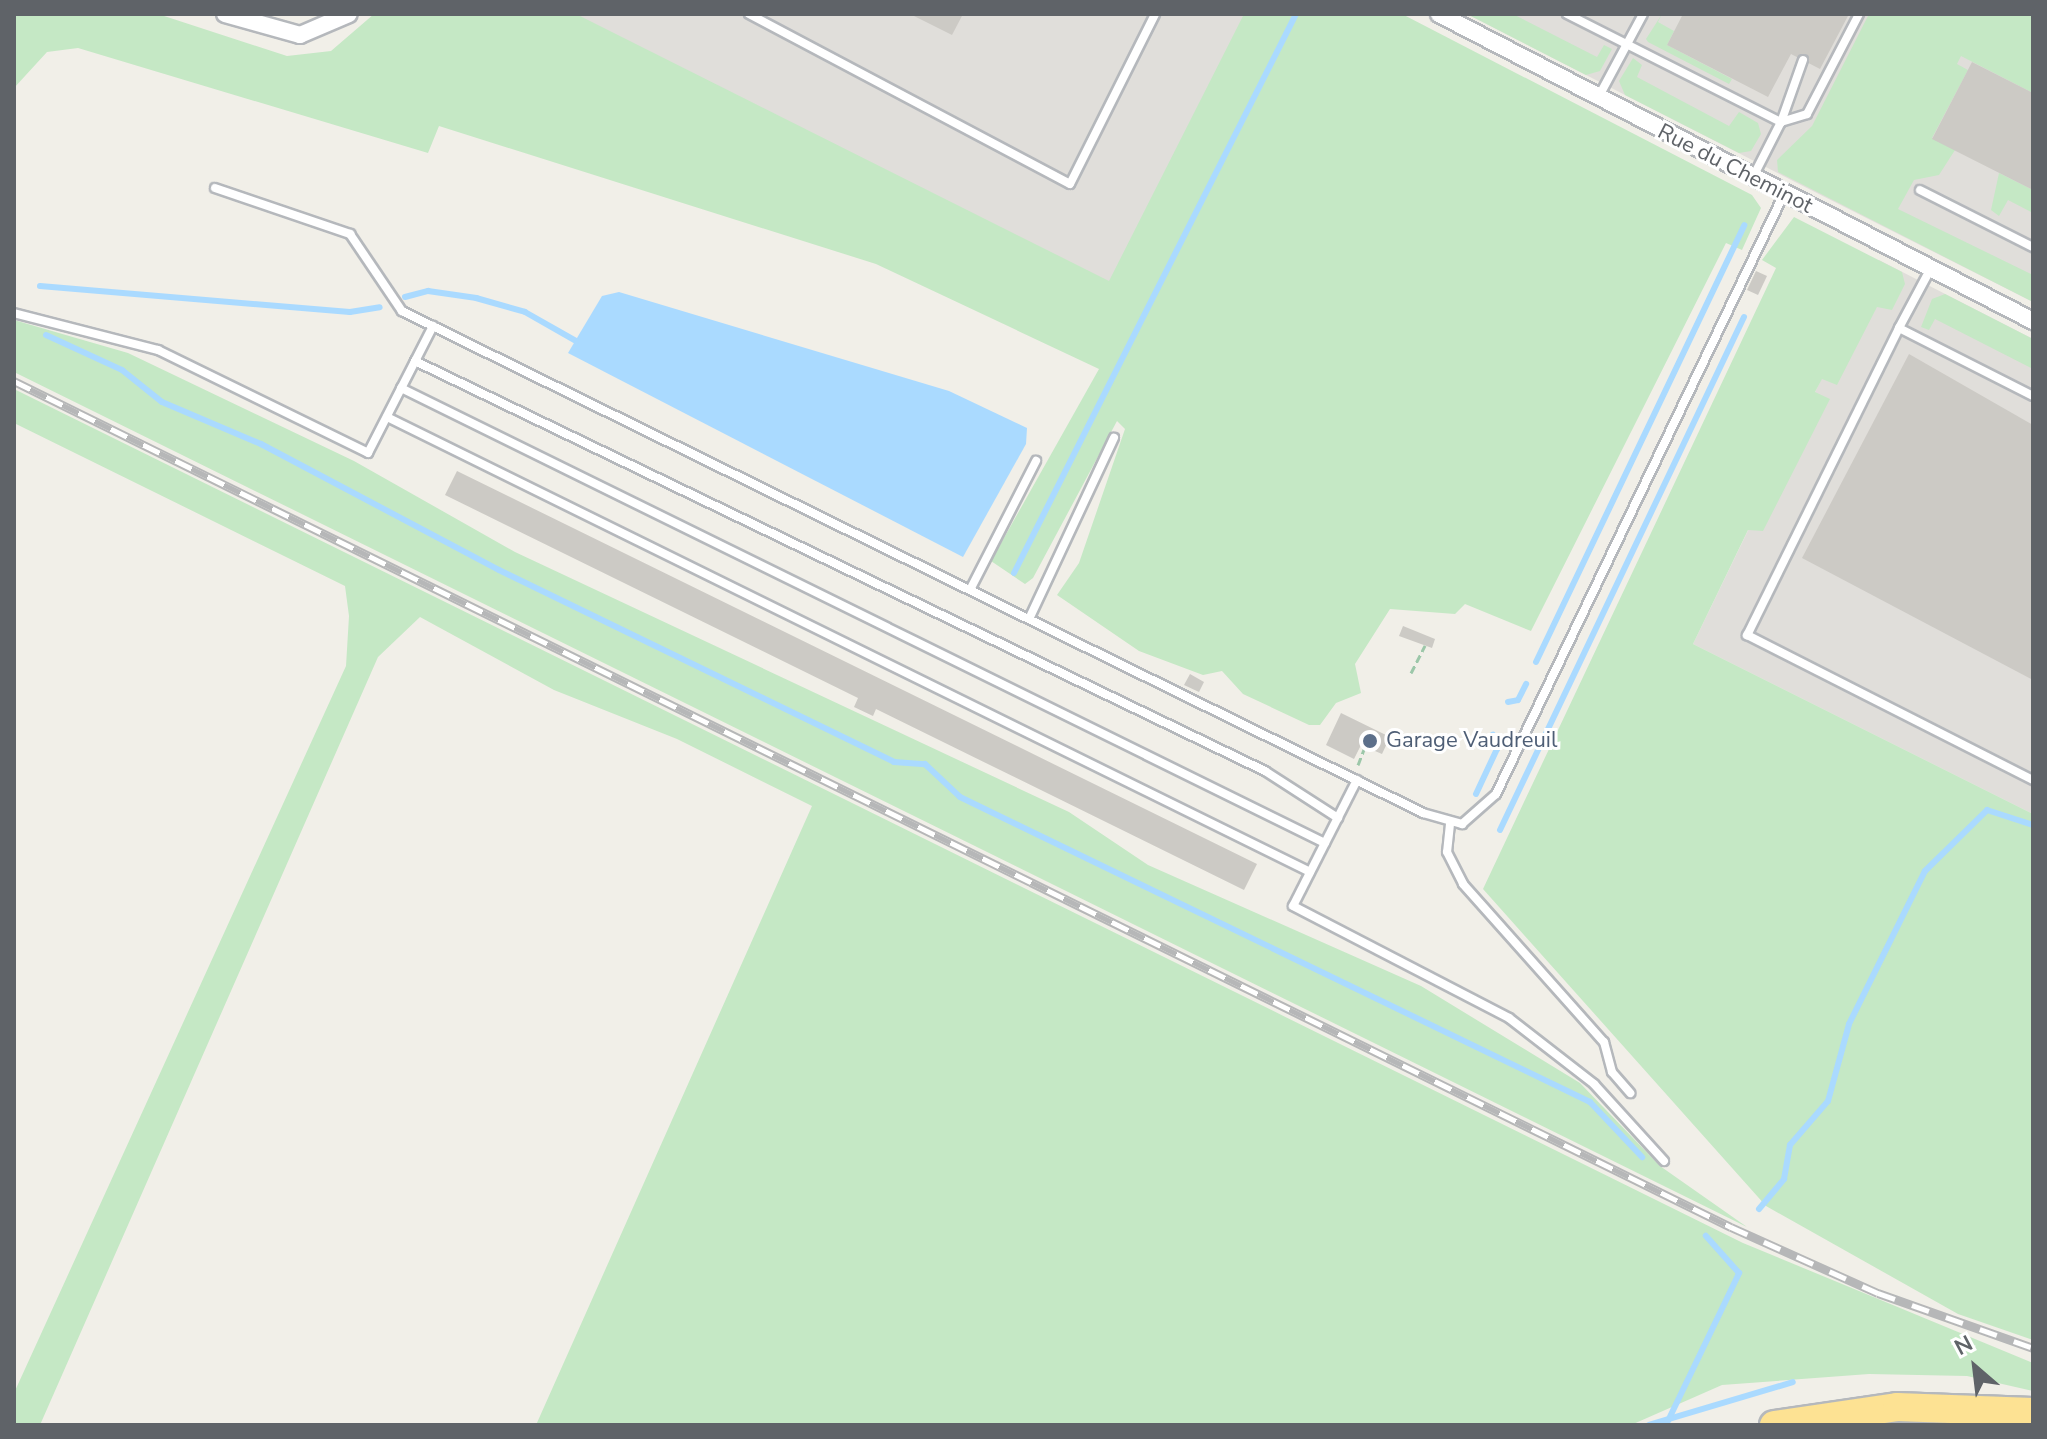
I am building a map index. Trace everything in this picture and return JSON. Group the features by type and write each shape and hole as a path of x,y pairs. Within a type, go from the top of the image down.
{"highway":[{"path":"1774,1425 1897,1407 2033,1412"}],"street":[{"path":"225,14 300,35 349,14"},
{"name":"Rue du Cheminot","path":"1439,14 2033,321"}],"lane":[{"path":"749,14 1070,184 1155,14"},
{"path":"1567,14 1781,122 1807,114 1859,14"},
{"path":"1598,98 1643,14"},
{"path":"1752,177 1781,122 1803,60"},
{"path":"215,188 350,234 395,306 433,326 1450,824 1473,819 1496,794 1784,194"},
{"path":"1920,190 2033,247"},
{"path":"1931,268 1747,635 2033,780"},
{"path":"14,313 158,350 368,453 433,326"},
{"path":"1899,328 2033,396"},
{"path":"415,361 1265,771 1338,818"},
{"path":"401,388 1325,843"},
{"path":"387,417 1310,872"},
{"path":"1030,617 1114,438"},
{"path":"971,588 1036,461"},
{"path":"1357,780 1293,906 1509,1018 1594,1084 1664,1161"},
{"path":"1450,824 1447,852 1463,884 1604,1042 1612,1072 1630,1093"}],"path":[{"path":"1411,673 1425,645"},
{"path":"1358,762 1365,747"}],"shaded area":[{"path":"525,14 1258,14 1114,298"},
{"path":"1467,14 2033,14 2033,302 1795,182"},
{"path":"1879,260 2033,339 2033,814 1693,644"}],"green space":[{"path":"14,14 158,14 287,56 331,51 374,14 576,14 1109,281 1244,14 1402,14 1752,195 1761,208 1742,250 1726,243 1531,631 1465,604 1455,614 1390,609 1355,664 1361,693 1336,703 1320,725 1309,725 1243,694 1222,671 1203,675 1139,651 1057,595 1079,563 1125,429 1117,421 1033,578 1025,584 991,561 1099,369 876,264 439,126 428,153 78,48 47,52 14,88"},
{"path":"1467,14 1513,14 1597,57 1604,45 1612,49 1600,71 1586,75"},
{"path":"1662,14 1658,22 1674,31 1667,45 1732,79 1729,84 1648,42 1646,39"},
{"path":"1869,14 2033,14 2033,93 1961,56 1957,64 1968,70 1932,138 1955,150 1939,175 1914,180 1898,209 2033,275 2033,302 1778,172 1777,160 1812,126"},
{"path":"1633,58 1642,65 1637,77 1729,126 1739,112 1758,123 1761,134 1751,151 1739,153 1625,95 1619,81"},
{"path":"1999,173 2033,190 2033,213 2008,200 1999,216 1991,210"},
{"path":"1794,217 1902,272 1905,284 1892,310 1877,307 1837,385 1822,379 1815,392 1830,399 1763,531 1748,530 1693,644 2033,814 2033,1340 1958,1314 1766,1206 1483,889 1776,268 1762,260"},
{"path":"1945,294 2033,339 2033,369 1935,319 1929,330 1921,327 1932,299"},
{"path":"14,320 128,353 354,461 515,552 1069,812 1148,865 1421,986 1580,1083 1660,1166 1747,1227 14,372"},
{"path":"14,389 1743,1243 2033,1363 2033,1391 1967,1376 1869,1374 1722,1385 1631,1425 536,1425 812,806 677,739 554,690 420,617 378,657 40,1425 14,1425 14,1393 346,666 349,616 345,586 14,423"}],"water":[{"path":"619,292 949,391 1027,428 1026,444 963,557 568,353 602,296"}],"building":[{"path":"910,14 963,14 952,35"},
{"path":"1683,14 1849,14 1820,69 1791,54 1768,97 1667,45"},
{"path":"1972,62 2033,93 2033,190 1932,139"},
{"path":"1756,271 1767,276 1758,295 1747,290"},
{"path":"1909,354 2033,425 2033,680 1802,558"},
{"path":"457,471 1257,864 1244,890 876,709 873,716 854,707 858,698 445,495"},
{"path":"1403,626 1435,639 1432,648 1399,636"},
{"path":"1190,674 1204,682 1199,692 1184,685"},
{"path":"1341,713 1390,737 1382,754 1361,745 1354,759 1326,745"}],"waterway":[{"path":"1014,573 1296,14"},
{"path":"1536,662 1744,225"},
{"path":"40,286 350,312 380,307"},
{"path":"405,297 428,291 476,298 525,312 576,341"},
{"path":"1500,830 1744,317"},
{"path":"46,335 122,370 162,402 261,444 499,570 894,762 925,764 960,797 1590,1102 1642,1157"},
{"path":"1508,702 1518,700 1526,684"},
{"path":"1476,794 1497,749 1493,735"},
{"path":"1759,1209 1784,1179 1790,1145 1828,1101 1849,1024 1925,871 1987,810 2033,825"},
{"path":"1666,1425 1739,1273 1706,1236"},
{"path":"1649,1425 1793,1382"}],"railway":[{"path":"14,381 1731,1227 1878,1293 2033,1348"}],"place":[{"name":"Garage Vaudreuil","path":"1370,741"}]}
